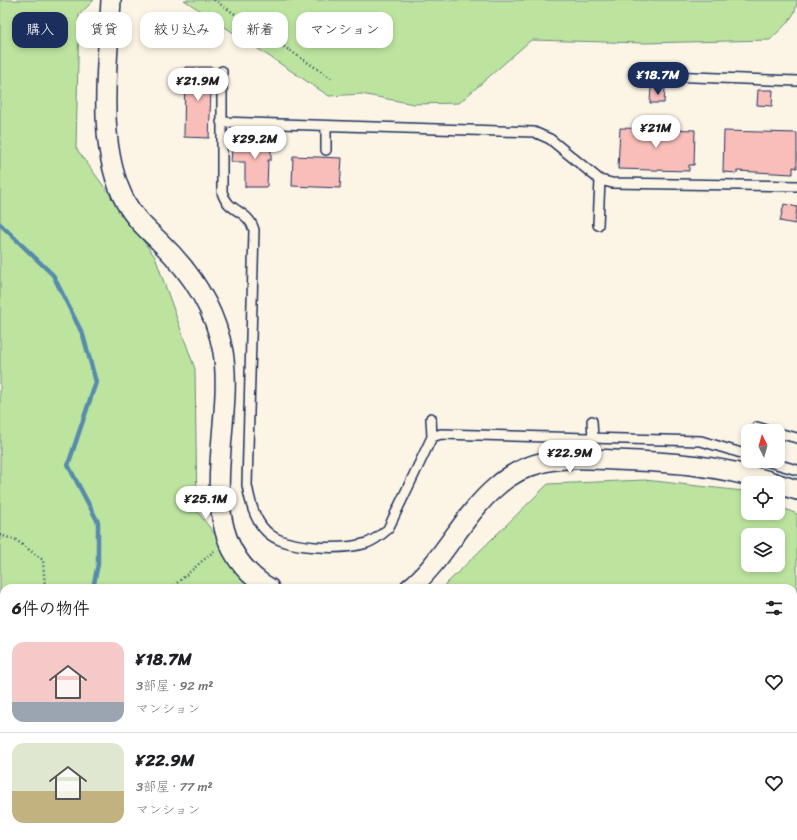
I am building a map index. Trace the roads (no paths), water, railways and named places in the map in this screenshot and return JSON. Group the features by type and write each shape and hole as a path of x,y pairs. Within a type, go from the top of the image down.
{"street":[{"path":"111,0 107,122 109,150 116,178 126,203 140,224 190,273 208,307 223,352 223,420 219,500 222,522 228,542 240,565 255,580 262,584"},
{"path":"415,584 425,575 472,513 495,488 513,475 544,462 572,458 669,462 700,465 746,476"},
{"path":"785,486 797,490"}],"lane":[{"path":"222,71 222,192 225,201 229,206 247,216 252,222 254,230 247,485 254,512 260,525 267,533 276,539 288,544 310,547 357,545 377,538 388,529 432,438 431,418"},
{"path":"644,76 797,80"},
{"path":"221,122 534,132 550,139 600,180 612,183 797,186"},
{"path":"326,126 326,150"},
{"path":"598,224 600,180"},
{"path":"592,421 593,438"},
{"path":"432,438 441,434 456,433 701,441 741,453"},
{"path":"785,435 797,438"},
{"path":"785,467 797,470"}],"waterway":[{"path":"0,224 53,275 83,335 96,382 68,465 98,522 98,564 94,584"}]}
